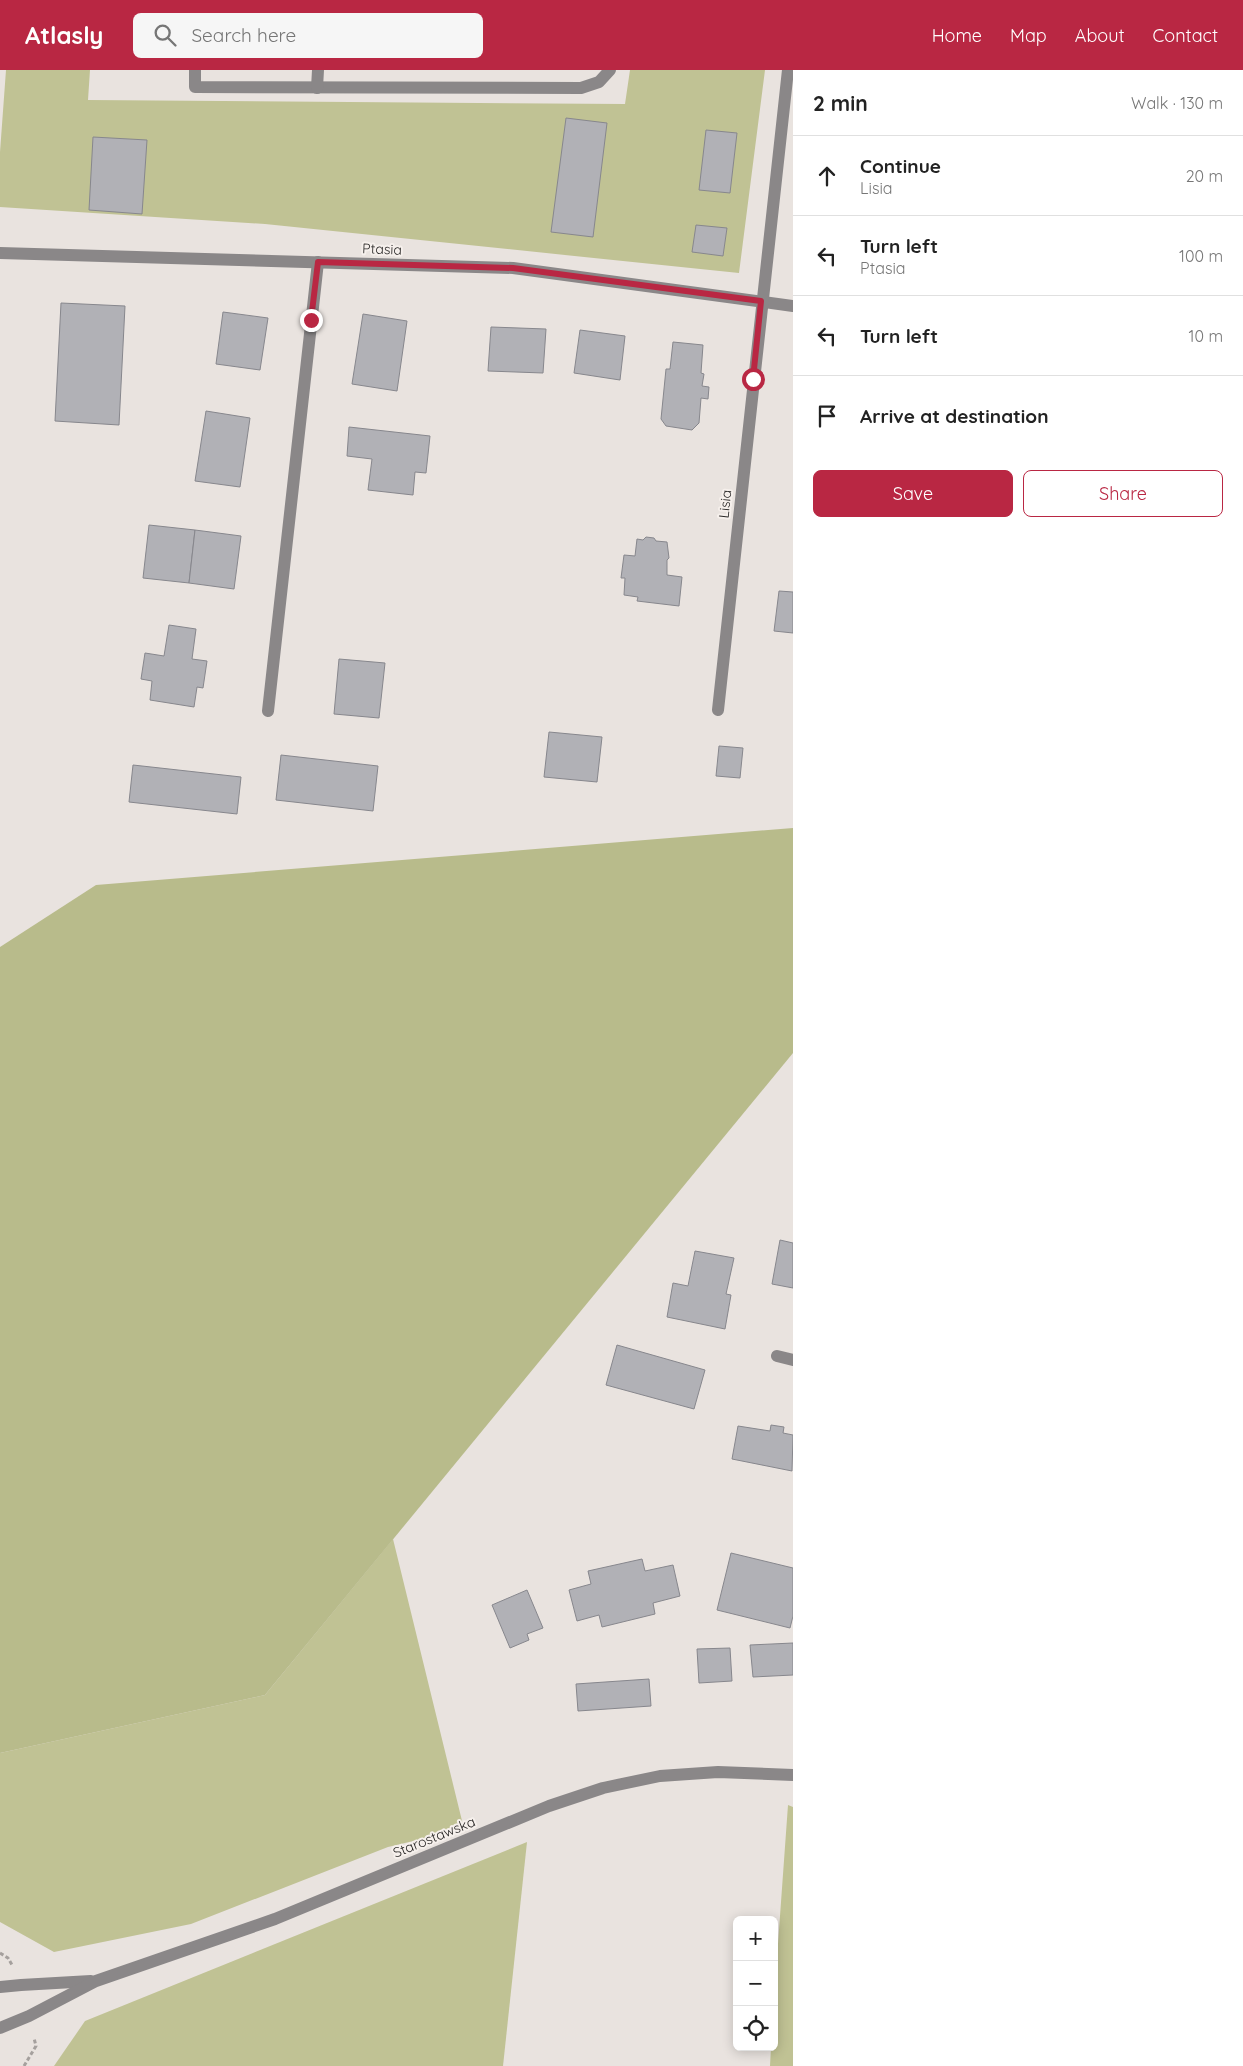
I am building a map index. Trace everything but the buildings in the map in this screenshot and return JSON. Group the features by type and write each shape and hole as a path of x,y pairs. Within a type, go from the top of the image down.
{"street":[{"path":"195,70 195,87 317,88 581,88 599,82 610,70"},
{"path":"317,88 318,70"},
{"name":"Lisia","path":"718,710 761,301 788,70"},
{"name":"Ptasia","path":"0,253 513,268 761,301"},
{"path":"268,711 318,262"},
{"path":"761,301 793,306"},
{"path":"776,1356 793,1360"},
{"name":"Starostawska","path":"0,2028 29,2016 96,1981 275,1919 549,1806 603,1788 660,1776 708,1772 793,1775"},
{"name":"Starostawska","path":"0,1988 21,1984 96,1981"}],"green space":[{"path":"6,70 90,70 88,100 625,104 630,70 765,70 739,273 265,224 0,207 0,152"},
{"path":"793,828 793,1053 265,1695 0,1753 0,947 96,885"},
{"path":"393,1539 464,1829 388,1847 191,1924 54,1952 0,1922 0,1753 265,1695"},
{"path":"788,1805 793,1807 793,2066 770,2066 771,2051 778,2051 778,1944"},
{"path":"527,1842 503,2066 54,2066 85,2021"}],"route":[{"path":"311,320 318,262 513,268 628,283 761,301 753,379"}]}
